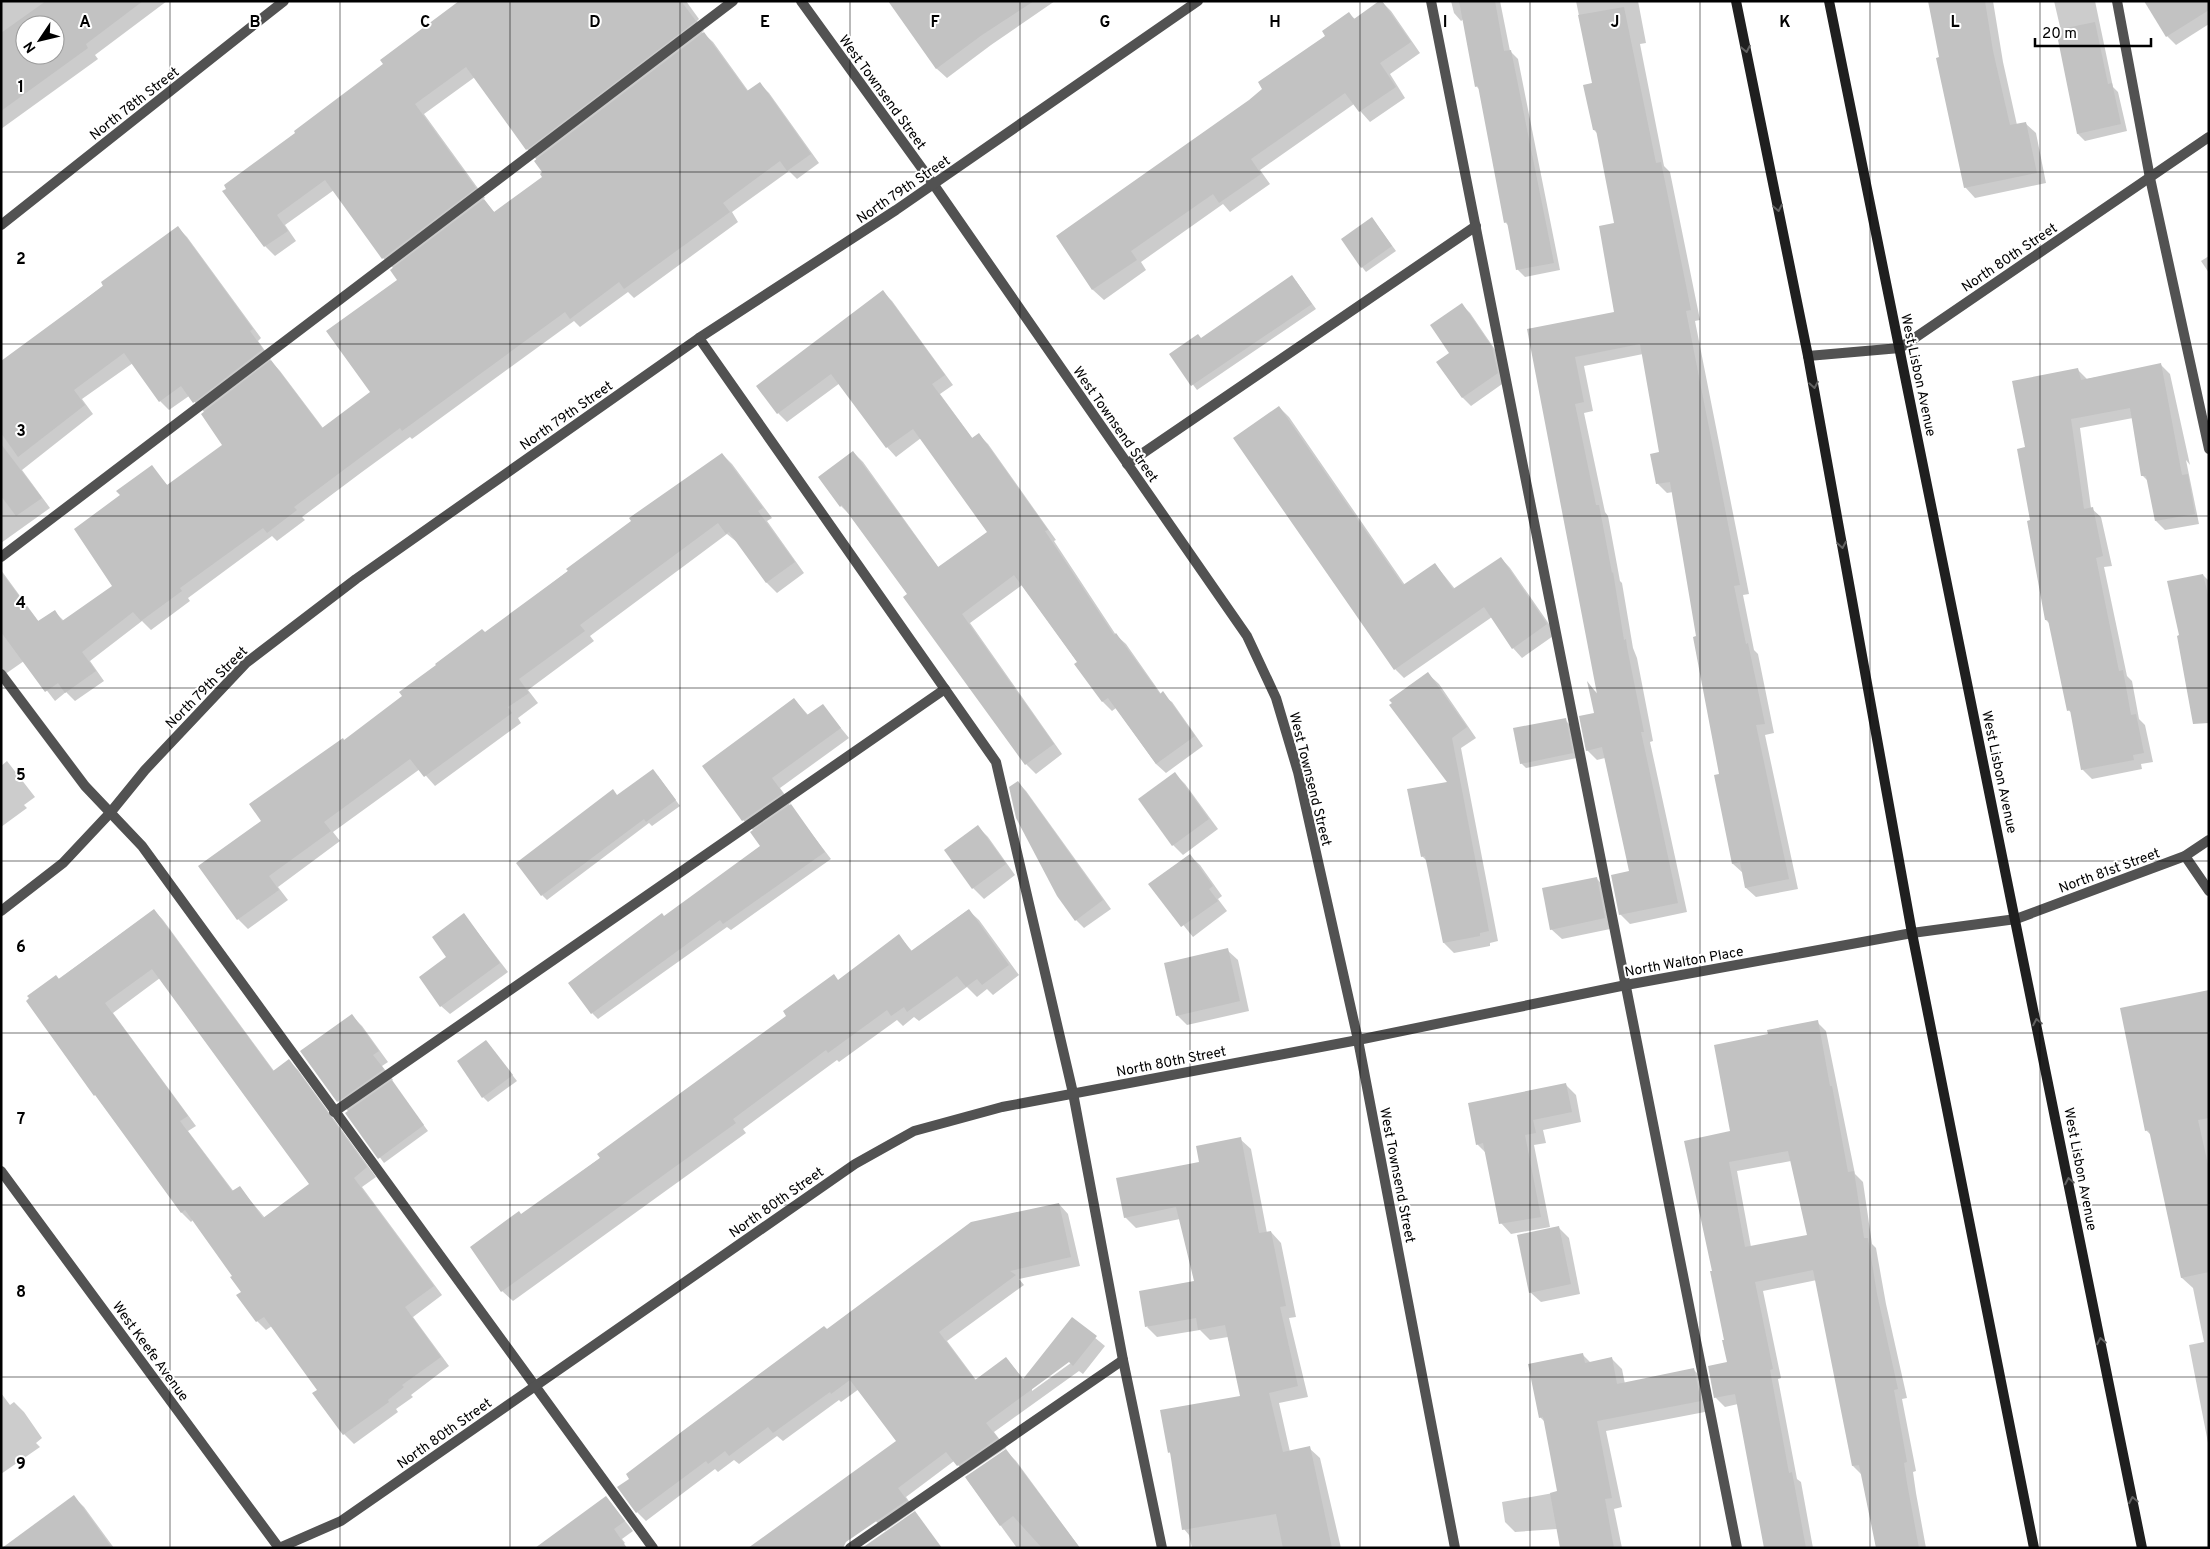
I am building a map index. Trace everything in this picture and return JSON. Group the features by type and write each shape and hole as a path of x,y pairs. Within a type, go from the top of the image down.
{"main road":[{"path":"1736,1 1808,356 1912,933 2034,1548"},
{"name":"West Lisbon Avenue","path":"1829,1 2142,1548"}],"street":[{"name":"North 78th Street","path":"1,225 284,1"},
{"path":"1,557 733,1"},
{"name":"West Townsend Street","path":"801,1 934,185 1246,636 1276,698 1298,772 1358,1040 1455,1548"},
{"name":"North 79th Street","path":"1,911 63,863 110,813 145,770 246,663 356,579 699,338 934,185 1198,1"},
{"path":"1431,1 1737,1548"},
{"path":"2117,1 2150,178 2209,449"},
{"name":"North 80th Street","path":"1808,356 1900,348 2209,137"},
{"path":"1126,464 1476,226"},
{"path":"699,338 996,762 1073,1093 1123,1360 1162,1548"},
{"path":"1,674 86,786 142,846 653,1548"},
{"path":"334,1112 945,689"},
{"name":"North 81st Street","path":"2016,919 2185,856 2209,840"},
{"path":"2185,856 2209,890"},
{"name":"North Walton Place","path":"1358,1040 1626,985 1912,933 2016,919"},
{"name":"North 80th Street","path":"279,1548 341,1521 855,1164 914,1131 1002,1107 1358,1040"},
{"name":"West Keefe Avenue","path":"1,1171 279,1548"},
{"path":"850,1548 1123,1360"}],"building":[{"path":"46,1 143,1 86,44 88,48 65,65 65,15 26,15"},
{"path":"459,1 681,1 696,21 526,150 466,67 415,104 476,188 382,259 325,180 277,215 288,231 264,247 222,191 226,189 224,185 295,133 294,131 383,64 380,60"},
{"path":"888,1 1034,1 982,35 936,69"},
{"path":"1379,1 1382,1 1411,42 1380,63 1396,87 1359,112 1345,93 1251,159 1261,174 1219,203 1213,194 1131,251 1137,260 1092,290 1056,236 1249,100 1262,89 1258,82 1325,36 1322,31 1349,12 1354,19"},
{"path":"1459,1 1495,1 1504,51 1511,50 1554,263 1516,270 1507,222 1504,223 1478,86 1475,87"},
{"path":"1928,1 1985,1 1993,51 2010,125 2026,122 2037,173 1964,188 1936,58 1939,57"},
{"path":"2144,1 2209,1 2209,10 2166,37"},
{"path":"1624,7 1656,163 1661,162 1691,310 1686,311 1740,585 1734,586 1765,724 1756,725 1789,879 1745,888 1740,862 1732,864 1714,775 1719,774 1693,637 1696,636 1670,482 1656,484 1650,454 1659,452 1640,344 1575,357 1584,402 1575,404 1596,505 1599,505 1613,572 1624,640 1626,639 1644,732 1641,732 1678,903 1619,915 1611,875 1629,871 1602,747 1586,751 1579,716 1594,713 1587,681 1597,694 1527,329 1614,312 1599,226 1614,223 1596,130 1593,130 1583,85 1592,83 1578,15"},
{"path":"2095,22 2108,84 2112,83 2121,124 2077,134 2056,30"},
{"path":"15,23 15,65 65,65 1,111 1,33"},
{"path":"704,32 747,91 760,82 811,154 787,171 780,161 723,203 730,212 624,289 619,282 570,319 565,312 402,431 400,428 294,507 297,510 267,533 263,528 180,588 182,591 141,621 133,612 82,652 96,671 65,693 58,683 45,692 1,632 1,572 38,621 55,610 62,621 112,586 74,529 120,495 116,491 152,465 167,485 222,445 201,414 271,360 322,428 370,392 326,331 397,280 390,270 484,199 494,212 542,177 540,174 542,172 534,161"},
{"path":"1372,217 1392,246 1361,268 1341,239"},
{"path":"178,226 253,329 250,331 263,349 193,403 181,386 159,402 124,353 74,390 85,405 18,457 1,433 1,361 103,286 101,282"},
{"path":"1292,275 1312,304 1191,386 1169,354 1198,334 1201,338"},
{"path":"883,290 945,375 932,384 972,438 979,433 1048,530 1045,531 1114,635 1116,633 1160,694 1163,691 1195,736 1156,764 1108,698 1102,702 1074,664 1077,662 1014,575 962,614 1054,744 1025,765 903,597 907,594 842,505 840,507 818,477 853,451 938,567 987,532 913,429 886,448 831,374 777,414 756,386"},
{"path":"1462,303 1492,347 1498,373 1462,398 1436,362 1449,353 1430,325"},
{"path":"2161,363 2182,475 2188,474 2195,514 2155,521 2146,476 2141,476 2130,408 2071,419 2084,509 2093,507 2103,556 2096,558 2119,671 2123,670 2131,715 2136,714 2144,753 2133,755 2134,760 2081,770 2070,710 2067,711 2048,620 2045,620 2027,521 2030,520 2017,449 2025,447 2012,381 2078,368 2081,380"},
{"path":"1279,406 1403,585 1435,563 1453,589 1501,557 1547,624 1512,649 1484,607 1394,670 1233,438"},
{"path":"1,444 42,498 16,516 1,496"},
{"path":"722,453 763,508 758,511 795,562 766,583 729,532 726,534 718,523 580,625 585,631 519,679 529,693 508,707 512,713 424,777 410,759 324,822 331,831 269,876 279,890 237,920 198,866 261,821 249,804 343,738 344,740 402,696 399,692 435,664 482,629 485,632 568,571 566,569 631,521 629,518"},
{"path":"2203,574 2209,599 2209,723 2193,724 2177,636 2179,635 2167,581"},
{"path":"1428,672 1467,727 1452,738 1489,931 1480,933 1480,936 1443,943 1425,856 1421,857 1407,789 1447,782 1389,705 1392,703 1389,700"},
{"path":"794,698 807,715 823,704 841,728 772,778 783,793 742,821 702,766"},
{"path":"1566,718 1573,753 1520,764 1513,728"},
{"path":"653,769 676,800 646,822 644,819 541,896 516,863 613,789 617,795"},
{"path":"1175,772 1209,819 1172,846 1138,799"},
{"path":"1018,781 1103,900 1075,921 1057,896 1016,818 1009,787"},
{"path":"791,804 825,852 723,924 720,920 591,1014 568,983 662,913 664,916 760,846 750,832"},
{"path":"978,825 1006,864 972,889 944,850"},
{"path":"1190,854 1213,886 1209,889 1218,901 1181,927 1148,884"},
{"path":"1597,877 1605,918 1550,930 1542,888"},
{"path":"154,909 273,1071 289,1059 367,1167 354,1178 434,1286 405,1307 441,1357 402,1385 404,1387 388,1400 389,1402 343,1435 312,1393 317,1390 264,1317 256,1322 236,1295 241,1292 230,1277 232,1276 185,1210 181,1213 26,1001 29,998 27,996 56,975 59,979","holes":["152,969 309,1184 263,1218 240,1186 232,1191 180,1121 188,1116 105,1003"]},
{"path":"969,909 1009,965 982,985 977,979 966,987 957,976 907,1012 904,1007 891,1016 887,1010 828,1053 826,1050 733,1119 736,1123 501,1292 470,1247 519,1211 521,1214 600,1158 597,1154 786,1016 783,1011 834,974 838,980 899,934 911,951"},
{"path":"464,913 500,963 440,1007 419,977 446,957 432,937"},
{"path":"1228,948 1240,1001 1176,1016 1164,963"},
{"path":"2209,990 2209,1118 2198,1120 2209,1169 2209,1272 2181,1278 2149,1130 2145,1131 2120,1008"},
{"path":"352,1014 379,1051 373,1055 384,1069 337,1102 300,1051"},
{"path":"1818,1020 1848,1172 1854,1171 1864,1238 1868,1238 1877,1294 1898,1389 1894,1390 1907,1462 1904,1463 1907,1483 1919,1548 1876,1548 1859,1465 1852,1466 1813,1270 1755,1282 1773,1369 1770,1370 1789,1473 1792,1472 1806,1548 1764,1548 1735,1394 1714,1398 1708,1366 1727,1362 1710,1271 1712,1271 1684,1141 1730,1131 1714,1045 1768,1034 1767,1030","holes":["1788,1151 1807,1235 1745,1247 1729,1162"]},
{"path":"486,1040 513,1075 482,1098 457,1061"},
{"path":"392,1080 424,1125 378,1159 345,1113"},
{"path":"1566,1083 1572,1112 1533,1120 1536,1133 1525,1135 1541,1217 1499,1224 1483,1143 1476,1145 1468,1103"},
{"path":"1241,1137 1259,1233 1271,1231 1286,1306 1280,1307 1298,1386 1269,1393 1283,1452 1310,1446 1332,1548 1283,1548 1276,1514 1182,1530 1170,1452 1168,1453 1160,1410 1240,1396 1225,1325 1198,1330 1196,1318 1145,1327 1139,1291 1194,1281 1176,1207 1124,1218 1116,1178 1199,1162 1196,1146"},
{"path":"1059,1203 1071,1257 1010,1271 1016,1275 939,1332 975,1380 1006,1357 1023,1379 1072,1317 1097,1336 1073,1366 1069,1362 986,1423 998,1438 957,1466 946,1452 898,1488 907,1500 846,1542 843,1548 748,1548 896,1441 850,1380 773,1433 768,1427 729,1456 725,1451 708,1464 706,1461 636,1513 617,1487 629,1479 626,1474 684,1430 824,1326 827,1329 971,1222"},
{"path":"1559,1226 1571,1284 1529,1293 1517,1235"},
{"path":"1583,1353 1585,1363 1612,1357 1617,1384 1694,1368 1701,1401 1597,1421 1612,1498 1605,1499 1614,1548 1560,1548 1550,1493 1557,1491 1543,1417 1539,1418 1528,1364"},
{"path":"1006,1449 1080,1548 1042,1548 1013,1516 1000,1526 965,1477"},
{"path":"74,1495 112,1548 2,1548"},
{"path":"606,1496 625,1521 614,1529 627,1548 535,1548"},
{"path":"915,1511 942,1548 862,1548"}]}
